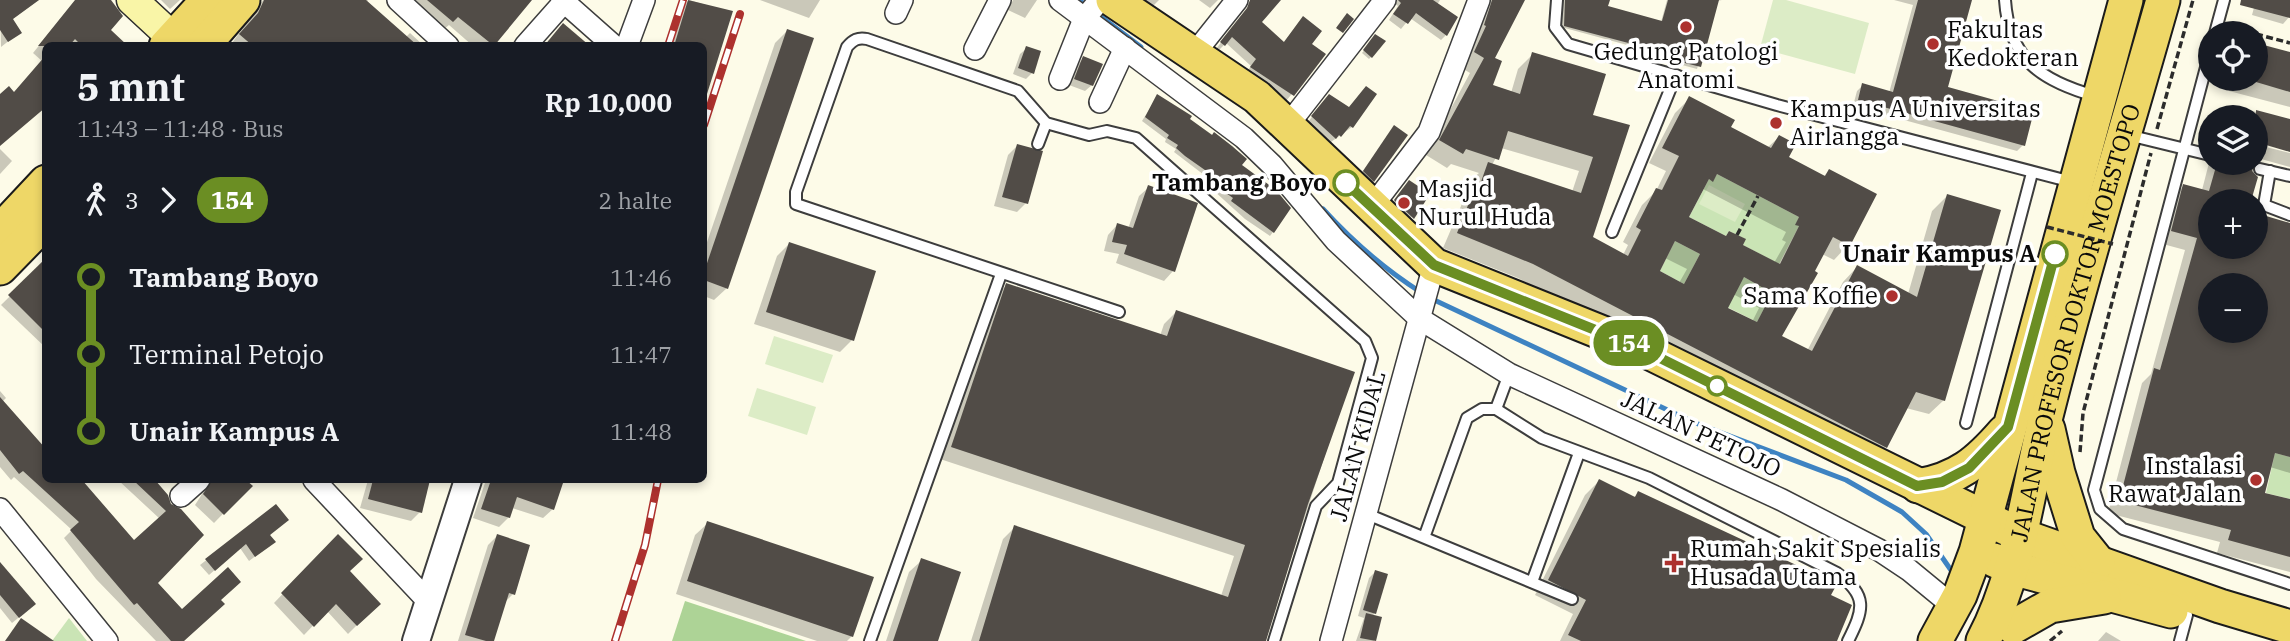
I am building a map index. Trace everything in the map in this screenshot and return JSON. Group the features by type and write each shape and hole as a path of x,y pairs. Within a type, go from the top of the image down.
{"main road":[{"path":"132,0 179,42"},
{"path":"182,42 208,0"},
{"path":"184,42 243,0"},
{"name":"JALAN PROFESOR DOKTOR MOESTOPO","path":"1984,611 1985,519 2126,0"},
{"name":"JALAN PROFESOR DOKTOR MOESTOPO","path":"1935,641 1984,611 2012,568 2046,417 2139,138 2163,0"},
{"path":"1096,8 1194,54 1257,97 1371,208 1432,273 1640,348 2020,535 2220,606 2290,626"},
{"path":"0,231 42,186"},
{"path":"0,268 42,225"},
{"path":"2046,417 2058,473 2078,537 2098,562"},
{"path":"1917,486 1942,482 1969,468 2008,427"},
{"path":"1917,486 1984,611"},
{"path":"1984,611 2012,568 2120,595 2183,628 2270,641"},
{"path":"1984,611 2050,606 2120,595"}],"street":[{"path":"398,0 444,42"},
{"path":"629,42 645,0"},
{"path":"975,49 1000,0"},
{"name":"JALAN PETOJO","path":"1059,0 1096,8 1125,48 1244,138 1272,165 1336,241 1421,314 1509,374 1782,500 1879,550 1909,570 1984,611"},
{"path":"1194,54 1237,0"},
{"path":"1288,125 1385,0"},
{"path":"1371,208 1429,132 1479,0"},
{"path":"528,42 563,1 609,42"},
{"path":"1060,79 1096,8"},
{"path":"1100,102 1125,48"},
{"name":"JALAN KIDAL","path":"1331,641 1432,273"},
{"path":"181,496 195,483"},
{"path":"317,483 427,600"},
{"path":"420,639 427,600 467,483"},
{"path":"0,509 107,641"}],"lane":[{"path":"1557,0 1555,27 1568,44 1777,105 2076,183"},
{"path":"2005,0 2012,36 2025,60 2042,76 2099,97"},
{"path":"2218,21 2224,0"},
{"path":"1119,312 796,204 796,192 847,47 860,37 1018,91 1046,123 1089,135 1107,131 1136,138 1345,323 1371,351 1372,358 1338,483 1316,506 1273,641"},
{"path":"1612,232 1676,75"},
{"path":"2200,91 2094,490 2100,509 2123,529 2290,584"},
{"path":"1038,144 1046,123"},
{"path":"2139,138 2198,152"},
{"path":"2290,177 2265,170 2264,205 2290,215"},
{"path":"1966,423 2032,173"},
{"path":"870,641 1001,274"},
{"path":"1496,408 1509,374"},
{"path":"1425,535 1467,418 1482,408 1496,408 1542,438 1671,489 1837,573 1851,584 1860,599 1861,610 1848,641"},
{"path":"1532,582 1579,453"},
{"path":"1367,514 1425,535 1572,599"}],"path":[{"path":"2080,455 2083,413 2139,138 2193,0"},
{"path":"2268,38 2290,43"},
{"path":"1737,235 1758,196"},
{"path":"2047,227 2113,244"},
{"path":"2050,641 2073,626"}],"green space":[{"path":"1773,0 1786,0 1869,23 1855,74 1760,48"},
{"path":"1717,174 1799,217 1796,224 1799,226 1779,264 1743,245 1745,239 1729,231 1726,236 1689,217 1709,179 1713,181"},
{"path":"1709,185 1745,204 1735,222 1699,204"},
{"path":"1675,241 1700,254 1684,284 1660,271"},
{"path":"1744,277 1772,293 1757,322 1715,301"},
{"path":"774,336 833,355 823,383 765,364"},
{"path":"757,388 816,407 807,435 748,416"},
{"path":"2275,453 2290,457 2290,499 2266,493"},
{"path":"685,601 806,641 672,641"},
{"path":"69,618 87,641 52,641"}],"building":[{"path":"0,0 39,0 13,19 22,33 8,42 0,30"},
{"path":"75,0 111,0 123,16 111,30 124,42 78,42 75,39 72,42 42,42 42,46 38,46"},
{"path":"264,0 366,0 413,42 248,42 239,34 258,13"},
{"path":"427,0 532,0 497,42 489,42 458,17 453,22"},
{"path":"688,0 733,11 707,94 707,42 675,42"},
{"path":"1250,0 1281,0 1262,22 1284,42 1303,16 1322,31 1312,44 1326,54 1294,96 1250,67 1256,59 1232,37 1225,46 1220,42 1247,8"},
{"path":"1398,0 1433,0 1458,17 1447,36 1416,13 1408,24 1393,14 1401,3"},
{"path":"1492,0 1525,0 1495,58 1502,61 1493,85 1520,94 1532,52 1606,74 1593,115 1630,125 1593,237 1628,256 1641,230 1636,227 1656,188 1662,190 1679,156 1662,148 1689,96 1735,120 1731,127 1771,148 1779,135 1796,144 1789,157 1825,176 1829,169 1877,194 1850,246 1833,237 1815,271 1818,273 1782,336 1812,351 1857,265 1917,297 1947,194 2001,210 1945,401 1916,392 1887,448 1533,264 1457,233 1472,195 1476,196 1488,162 1581,193 1593,157 1508,131 1499,160 1466,149 1463,154 1439,140 1484,58 1474,52 1486,26 1484,25","holes":["1717,174 1799,217 1795,225 1799,226 1780,264 1743,245 1746,239 1729,231 1726,236 1689,217 1709,179 1713,182","1675,241 1700,254 1684,284 1660,271","1744,277 1772,293 1757,322 1728,308"]},
{"path":"1565,0 1610,0 1608,6 1662,21 1668,0 1719,0 1701,67 1653,55 1655,50 1564,26"},
{"name":"Fakultas Kedokteran","path":"1918,0 1972,0 1948,87 2034,111 2025,146 1858,100 1862,83 1893,92"},
{"path":"2241,0 2290,0 2290,18 2240,5"},
{"path":"1347,13 1354,19 1343,33 1336,28"},
{"path":"563,23 585,42 547,42"},
{"path":"787,29 814,38 728,289 707,281 707,263"},
{"path":"1375,34 1386,41 1372,58 1363,50"},
{"path":"1026,46 1041,51 1034,74 1018,68"},
{"path":"2268,46 2290,52 2290,92 2268,86"},
{"path":"1083,56 1103,64 1093,86 1074,79"},
{"path":"42,60 42,110 0,146 0,94 9,86 14,92"},
{"path":"1366,86 1377,94 1353,128 1350,126 1341,137 1339,135 1336,139 1311,116 1329,94 1349,107"},
{"path":"1157,94 1192,116 1190,119 1212,135 1214,132 1232,146 1247,159 1242,165 1276,190 1291,208 1274,233 1231,201 1233,198 1216,186 1218,182 1212,175 1185,156 1176,148 1178,145 1167,138 1169,135 1145,117"},
{"path":"2268,113 2290,119 2290,152 2268,146"},
{"path":"1394,125 1408,135 1374,182 1363,171"},
{"path":"1017,144 1043,151 1028,204 1002,197"},
{"path":"2214,175 2258,177 2254,189 2210,189"},
{"path":"1409,180 1430,194 1414,219 1394,200"},
{"path":"2183,184 2202,189 2198,189 2198,259 2268,259 2268,217 2290,223 2290,457 2275,453 2265,493 2290,499 2290,557 2228,540 2231,530 2119,501 2154,368 2160,370 2197,238 2171,231"},
{"path":"1148,185 1198,203 1175,272 1124,254 1127,245 1112,242 1117,223 1133,228"},
{"path":"789,242 876,271 854,341 766,312"},
{"path":"42,262 42,329 8,295"},
{"path":"1006,283 1167,336 1176,310 1355,372 1308,504 1266,641 979,641 1014,525 1228,597 1245,545 951,447"},
{"path":"0,397 42,444 42,483 85,483 134,540 166,511 136,483 158,483 168,495 171,504 181,509 204,535 158,583 182,609 228,567 241,582 221,600 225,604 184,641 171,641 137,603 134,605 70,530 79,522 23,471 19,474 0,450"},
{"name":"Rumah Sakit Spesialis Husada Utama","path":"1599,479 1635,497 1638,491 1837,584 1831,595 1852,605 1837,641 1581,641 1568,635 1586,600 1548,580"},
{"path":"210,483 250,483 253,486 224,515 203,494"},
{"path":"372,483 429,483 422,513 368,499"},
{"path":"490,483 563,483 554,510 517,497 510,518 481,509"},
{"path":"276,504 289,520 270,535 276,542 255,557 246,544 215,571 205,559"},
{"path":"707,521 874,577 853,637 687,581"},
{"path":"338,534 363,559 350,571 381,604 357,626 336,604 314,627 281,593"},
{"path":"497,534 530,545 515,595 509,593 494,641 486,641 465,635"},
{"path":"921,558 961,572 938,641 893,641"},
{"path":"0,562 36,604 19,618 0,595"},
{"path":"1375,570 1388,574 1376,614 1363,610"},
{"path":"1366,613 1382,617 1376,641 1360,638"},
{"path":"21,618 54,641 5,641"}],"waterway":[{"path":"1079,0 1088,7"},
{"path":"1096,13 1141,47"},
{"path":"1323,209 1370,254 1422,293"},
{"path":"1430,298 1693,422 1846,480 1902,512 1926,534 1955,576"}],"railway":[{"path":"669,42 683,0"},
{"path":"707,116 740,14"},
{"path":"615,641 645,545 657,483"}],"bus line":[{"name":"154","path":"1346,183 1434,265 1640,348 1917,486 1942,482 1969,468 1985,455 2008,427 2055,254"}],"place":[{"name":"Gedung Patologi Anatomi","path":"1686,27"},
{"name":"Fakultas Kedokteran","path":"1933,44"},
{"name":"Kampus A Universitas Airlangga","path":"1776,123"},
{"name":"Tambang Boyo","path":"1346,183"},
{"name":"Masjid Nurul Huda","path":"1404,203"},
{"name":"Unair Kampus A","path":"2055,254"},
{"name":"Sama Koffie","path":"1892,296"},
{"name":"Instalasi Rawat Jalan","path":"2256,480"},
{"name":"Rumah Sakit Spesialis Husada Utama","path":"1674,563"}]}
